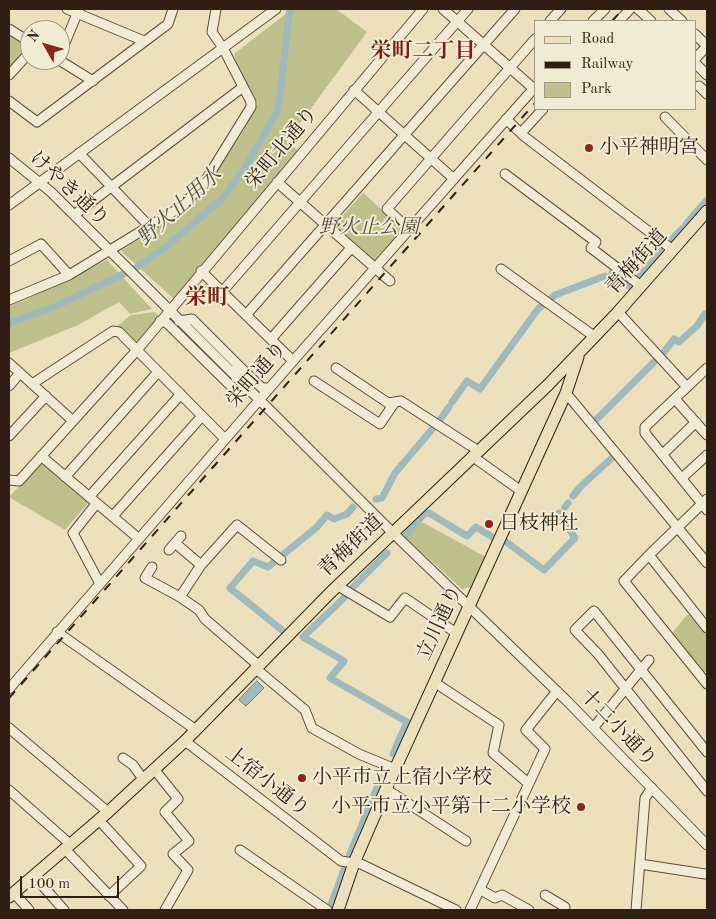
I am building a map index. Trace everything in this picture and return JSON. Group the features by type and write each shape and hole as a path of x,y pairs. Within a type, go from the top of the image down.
{"main road":[{"name":"青梅街道","path":"11,895 99,820 185,741 256,667 392,532 580,353 707,211"},
{"name":"立川通り","path":"338,910 354,862 394,769 566,393 580,353"}],"street":[{"path":"67,9 78,11 144,41"},
{"path":"9,300 69,274 150,227 181,207 204,183 251,107 251,102 223,48 212,32 216,9"},
{"path":"9,206 40,181 276,9"},
{"name":"栄町北通り","path":"9,480 19,481 136,350 423,9"},
{"path":"443,9 534,88"},
{"path":"222,292 468,9"},
{"path":"246,315 515,9"},
{"path":"551,20 561,9"},
{"path":"595,20 604,9"},
{"path":"620,20 630,9"},
{"path":"638,9 650,20"},
{"path":"669,9 681,20"},
{"path":"9,101 37,122 168,24 171,10"},
{"path":"70,31 78,11"},
{"path":"9,29 20,36"},
{"path":"696,35 707,46 696,58"},
{"path":"409,229 387,209 534,40"},
{"path":"9,76 20,63"},
{"path":"696,64 707,75"},
{"path":"70,67 93,81"},
{"path":"699,86 707,94"},
{"path":"74,215 243,87"},
{"name":"栄町通り","path":"9,689 97,588 99,582 292,360 534,88"},
{"path":"354,90 454,178"},
{"path":"522,133 542,110"},
{"path":"664,117 707,160"},
{"path":"506,119 673,250"},
{"path":"79,154 150,227"},
{"name":"けやき通り","path":"9,158 40,181 259,399"},
{"path":"505,174 596,242 591,248 641,286"},
{"path":"277,182 390,281"},
{"path":"9,261 42,244 69,274"},
{"path":"271,339 351,248"},
{"path":"501,269 595,337"},
{"path":"201,271 292,360"},
{"path":"618,312 687,387"},
{"path":"180,321 192,319 262,388 269,388"},
{"path":"160,321 167,323 236,391 246,388"},
{"path":"32,384 113,331 119,332 225,439"},
{"path":"192,334 194,350"},
{"path":"9,363 72,420"},
{"path":"236,378 237,364"},
{"path":"336,368 388,403 401,401 475,453 521,492"},
{"path":"707,369 645,427 645,433 706,504 677,527 624,581 707,684"},
{"path":"65,477 158,372"},
{"path":"9,386 20,373"},
{"path":"314,381 380,424 396,402"},
{"path":"566,393 707,564"},
{"path":"99,582 73,533 93,500 181,394"},
{"path":"9,436 46,396"},
{"name":"十二小通り","path":"259,399 392,532 594,727 652,788 645,798 636,910"},
{"path":"675,399 707,435"},
{"path":"113,516 202,416"},
{"path":"662,454 696,422"},
{"path":"682,478 707,455"},
{"path":"41,456 138,538"},
{"path":"180,597 201,565 237,525 278,558"},
{"path":"175,543 201,565"},
{"path":"649,555 707,628"},
{"path":"152,567 146,578 199,610 205,619 305,710 312,728 360,754 394,769"},
{"path":"338,586 390,617 405,598 456,633"},
{"path":"707,752 594,611 575,630 598,654 707,791"},
{"path":"57,632 196,730"},
{"path":"594,727 649,660"},
{"path":"434,682 499,725 493,753 528,783"},
{"path":"470,910 481,890 544,749 526,730 557,691"},
{"path":"9,728 108,812"},
{"name":"上宿小通り","path":"185,741 341,861 354,862 416,889 456,910"},
{"path":"123,758 143,778"},
{"path":"154,769 178,799 165,812 189,841 173,854 188,870 165,910"},
{"path":"652,788 707,845"},
{"path":"386,789 466,841"},
{"path":"9,790 67,847 123,910"},
{"path":"99,820 141,866 109,896"},
{"path":"240,850 327,910"},
{"path":"640,864 705,874"},
{"path":"34,876 64,910"},
{"path":"481,890 495,898 502,895 529,910"},
{"path":"11,895 29,910"},
{"path":"545,896 567,909"}],"green space":[{"path":"292,9 336,9 367,32 287,141 298,151 174,299 121,251 191,206 241,135 258,103 238,70 234,54"},
{"path":"9,32 20,39 20,58 9,70"},
{"name":"野火止公園","path":"363,193 403,228 404,231 376,262 373,262 334,228 335,224"},
{"path":"107,260 152,309 130,314 119,302 78,325 9,353 9,306"},
{"path":"155,312 160,316 138,343 133,343 117,326 131,315"},
{"path":"42,462 89,502 65,530 9,497"},
{"path":"422,522 486,557 472,587 462,589 406,538"},
{"path":"687,615 690,615 707,636 707,670 703,674 672,636 672,633"}],"water":[{"path":"257,681 264,688 246,706 239,700"}],"waterway":[{"name":"野火止用水","path":"9,323 56,306 136,268 167,246 223,198 243,171 278,110 290,9"},
{"path":"686,224 707,200"},
{"path":"669,242 682,229"},
{"path":"638,278 666,246"},
{"path":"612,273 630,287"},
{"path":"452,402 467,381 480,389 538,309 555,295 605,276"},
{"path":"664,352 674,339 679,342 697,326 705,314"},
{"path":"597,419 656,360"},
{"path":"440,420 449,407"},
{"path":"376,499 382,498 395,473 434,427"},
{"path":"573,496 580,487 615,455 611,451"},
{"path":"565,507 568,503"},
{"path":"283,631 230,588 253,561 268,567 317,527 327,515 334,519 347,514 353,507"},
{"path":"406,535 425,513 429,513 467,536 476,527 494,538"},
{"path":"505,541 544,570 575,538 559,513"},
{"path":"353,587 387,553"},
{"path":"347,595 303,637 344,661 330,678 407,722 393,754"},
{"path":"349,856 381,778"},
{"path":"329,910 345,867"}],"railway":[{"path":"613,20 623,9"},
{"path":"9,698 534,104"}],"place":[{"name":"小平神明宮","path":"589,148"},
{"name":"日枝神社","path":"489,524"},
{"name":"小平市立上宿小学校","path":"302,778"},
{"name":"小平市立小平第十二小学校","path":"581,807"}],"district":[{"name":"栄町二丁目","path":"423,51"},
{"name":"栄町","path":"207,298"}]}
